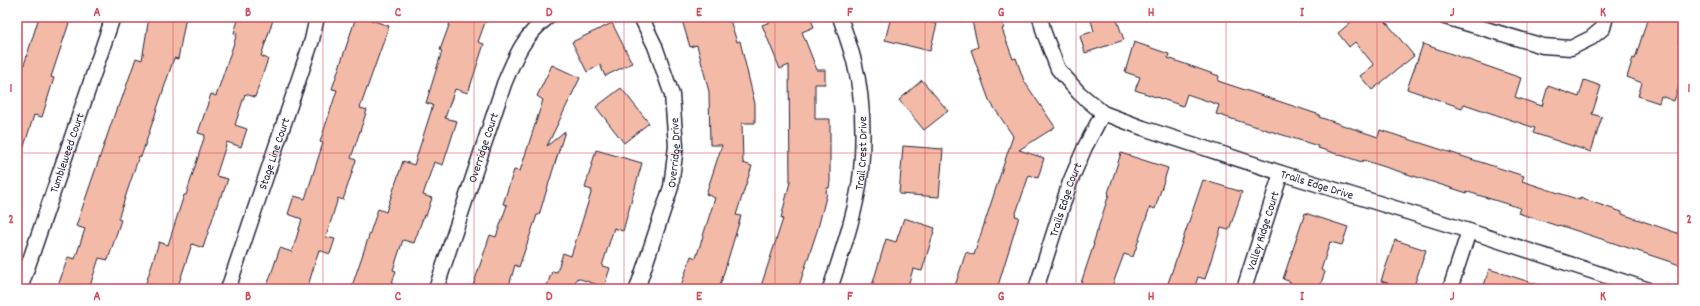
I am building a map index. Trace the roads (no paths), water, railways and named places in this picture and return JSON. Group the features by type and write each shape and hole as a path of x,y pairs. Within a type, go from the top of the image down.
{"street":[{"name":"Tumbleweed Court","path":"20,289 113,17"},
{"name":"Stage Line Court","path":"228,289 312,40 317,17"},
{"name":"Overridge Court","path":"436,289 504,84 514,59 534,28 548,17"},
{"name":"Overridge Drive","path":"637,289 671,187 676,146 672,95 655,46 641,17"},
{"name":"Trail Crest Drive","path":"830,289 854,205 861,172 861,105 854,62 840,17"},
{"name":"Trails Edge Drive","path":"1040,17 1044,34 1058,69 1079,93 1103,113 1143,128 1281,173 1469,231 1646,289"},
{"path":"1445,17 1543,46 1571,48 1591,38 1604,22"},
{"name":"Trails Edge Court","path":"1036,289 1070,182 1085,147 1103,113"},
{"name":"Valley Ridge Court","path":"1244,289 1281,173"},
{"path":"1450,289 1469,231"}]}
